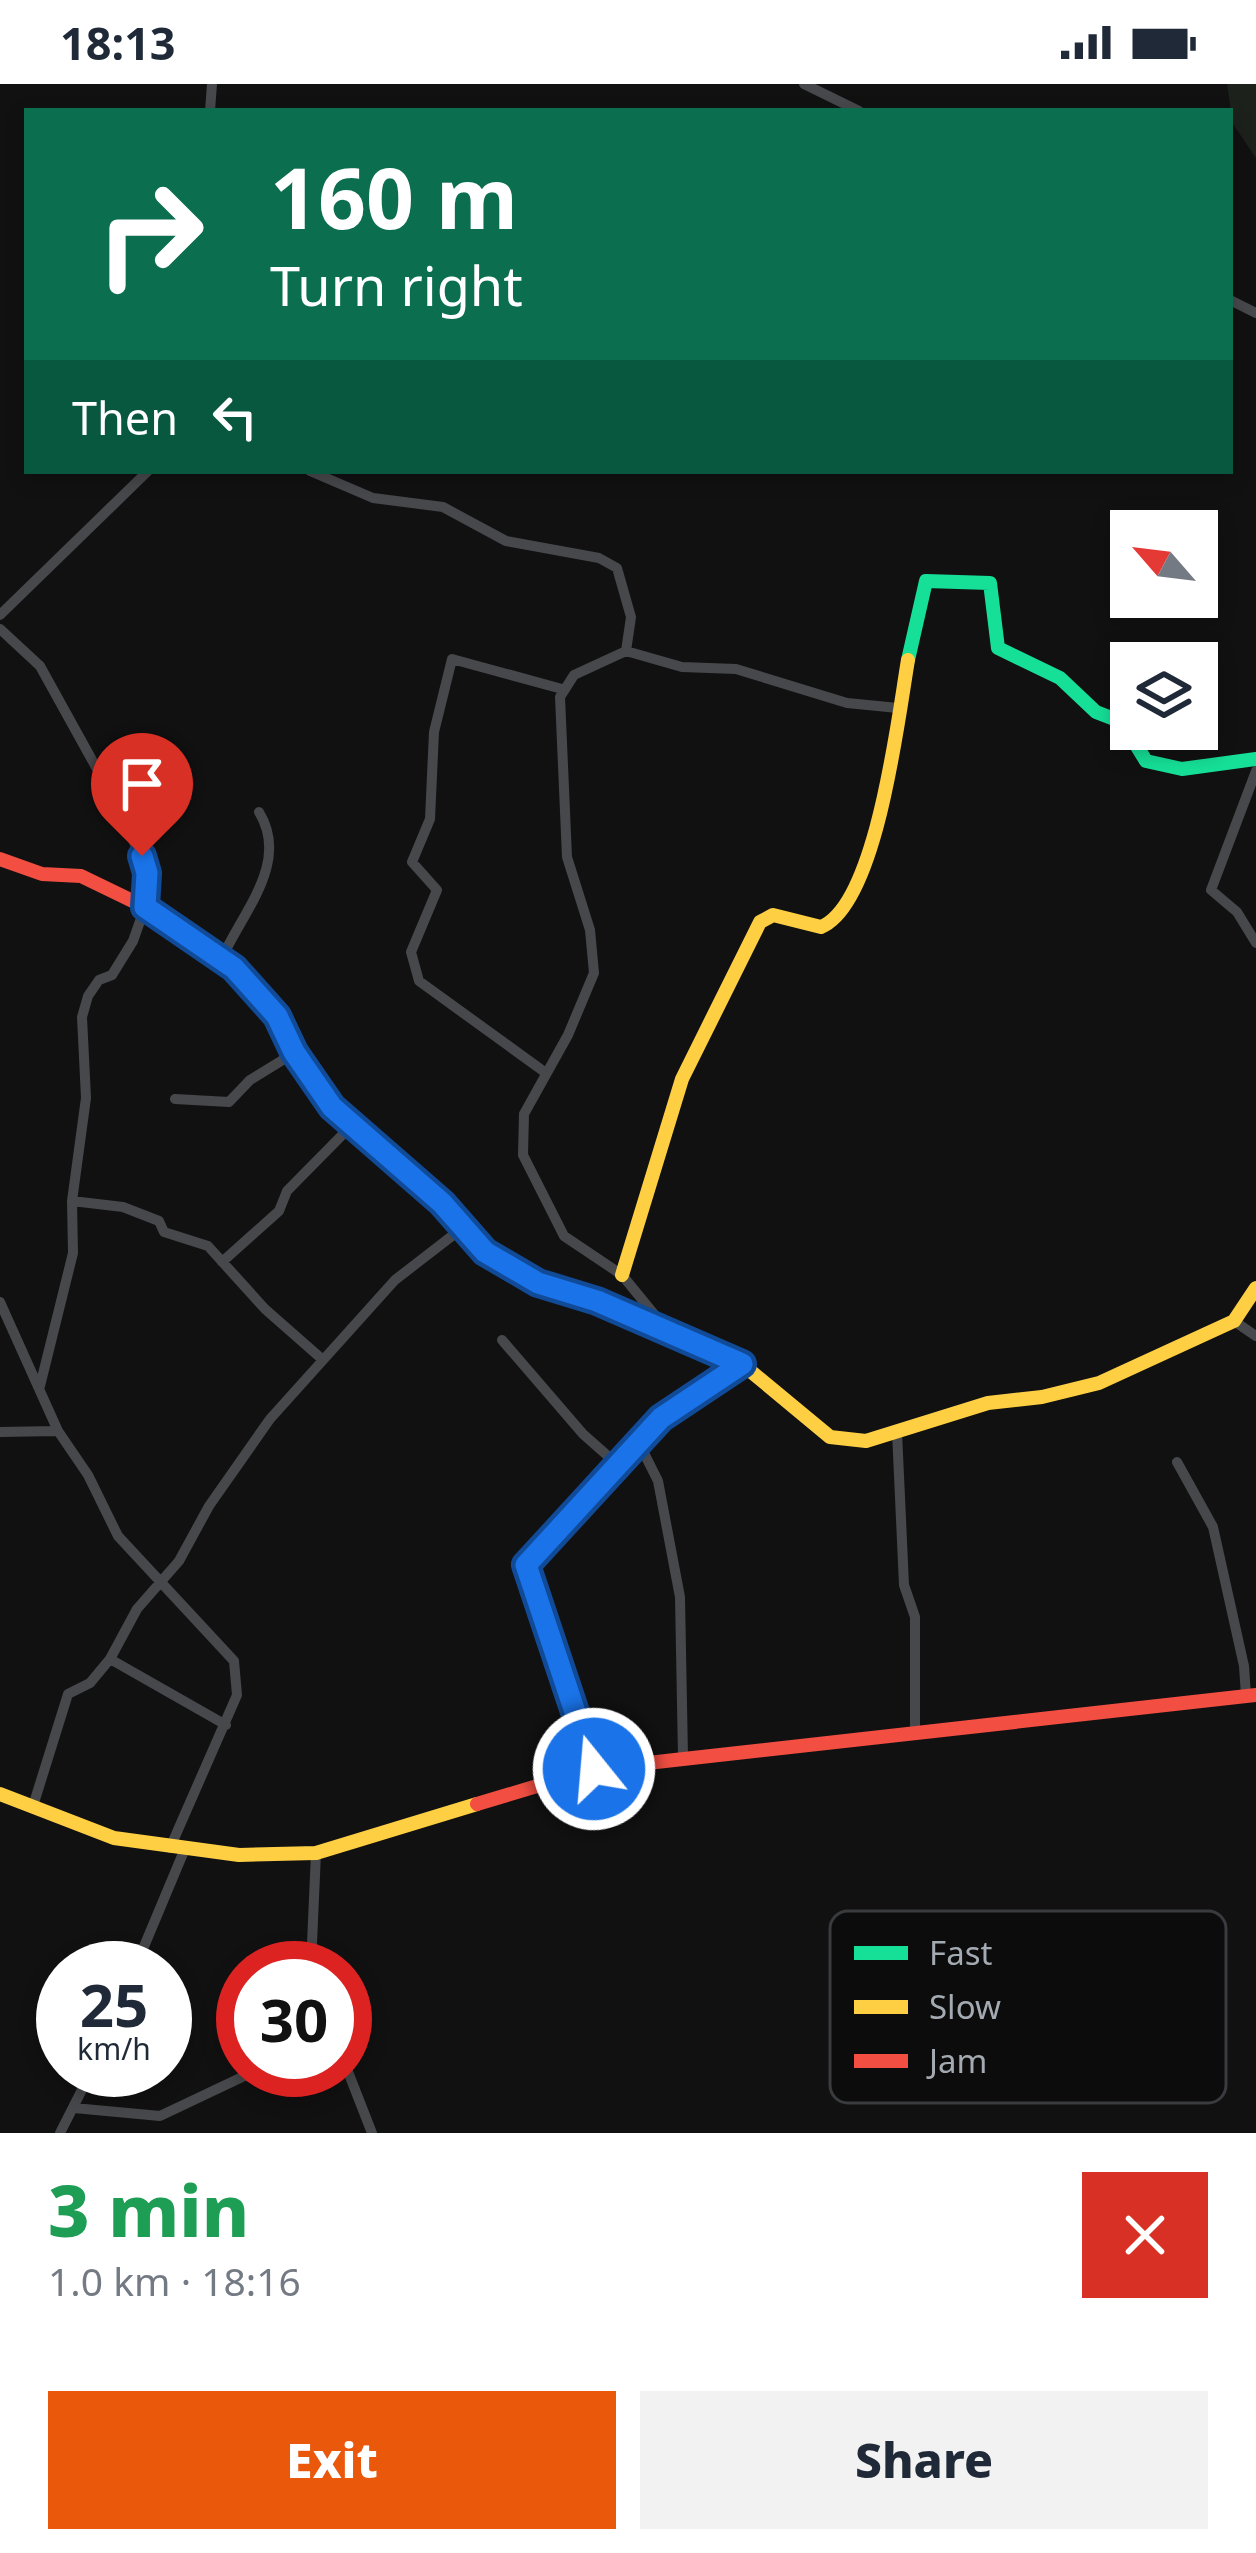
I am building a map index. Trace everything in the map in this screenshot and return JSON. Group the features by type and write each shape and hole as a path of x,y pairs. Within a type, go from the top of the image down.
{"street":[{"path":"804,84 853,108"},
{"path":"0,615 145,474"},
{"path":"317,474 373,499 443,507 506,541 611,562 631,616 626,651"},
{"path":"622,1275 682,1079 760,922 773,915 821,928 832,925 850,900 888,778 926,580 992,586 998,648 1028,669 1064,681 1094,715 1122,722 1146,761 1182,769 1256,759"},
{"path":"0,629 40,666 123,816 147,873 145,907 133,941 112,975 100,980 88,996 82,1017 86,1098 72,1201 73,1253 40,1386"},
{"path":"669,1332 622,1275 564,1236 526,1167 524,1114 585,997 595,952 567,857 562,689 574,675 626,651 682,667 736,669 847,704 898,708"},
{"path":"546,1073 419,981 411,952 413,941 436,890 412,862 430,819 434,732 452,659 562,689"},
{"path":"1256,771 1211,886 1213,893 1238,912 1256,943"},
{"path":"222,958 271,863 272,842 259,812"},
{"path":"0,859 41,874 81,876 145,907 222,958 277,1016 294,1052 332,1107 442,1203 485,1252 538,1283 578,1294 742,1364 830,1437 866,1441 988,1403 1072,1391 1099,1382 1234,1321 1256,1288"},
{"path":"175,1099 229,1102 250,1080 294,1052"},
{"path":"222,1262 279,1211 287,1191 353,1124"},
{"path":"72,1201 113,1205 147,1216 159,1221 164,1232 208,1246 265,1309 323,1360"},
{"path":"33,1806 64,1701 90,1683 110,1659 137,1609 162,1582 270,1419 395,1280 461,1229"},
{"path":"0,1302 58,1431 88,1475 118,1536 234,1660 237,1695 145,1941"},
{"path":"1234,1321 1256,1336"},
{"path":"0,1329 14,1330"},
{"path":"502,1340 583,1434 618,1465"},
{"path":"594,1769 526,1565 661,1418 742,1364"},
{"path":"0,1432 58,1431"},
{"path":"897,1432 902,1570 915,1617 915,1730"},
{"path":"639,1444 658,1481 680,1597 683,1757"},
{"path":"0,1793 88,1830 177,1850 239,1855 316,1853 594,1769 1251,1696 1213,1527 1177,1462"},
{"path":"110,1659 226,1725"},
{"path":"312,1941 316,1853"},
{"path":"74,2108 160,2116 216,2089"},
{"path":"61,2133 79,2097"},
{"path":"358,2097 372,2133"}],"shaded area":[{"path":"1227,84 1256,84 1256,158 1233,124"}],"traffic: fast":[{"path":"908,660 926,581 990,583 998,648 1060,678 1096,712 1122,722 1146,761 1182,769 1256,759"}],"traffic: slow":[{"path":"622,1275 682,1079 760,922 773,915 821,927 840,911 857,884 882,807 908,660"},
{"path":"673,1334 742,1364 830,1437 866,1441 988,1403 1042,1397 1099,1383 1234,1321 1256,1288"},
{"path":"0,1794 114,1838 239,1855 316,1853 477,1804"}],"traffic: jam":[{"path":"0,859 42,874 81,876 145,907 234,967 277,1016 294,1053 332,1107 442,1203 485,1252 538,1283 597,1301 673,1334"},
{"path":"477,1804 594,1769 1256,1695"}],"route":[{"path":"142,856 147,873 145,907 234,968 277,1016 294,1052 332,1107 442,1203 474,1244 538,1283 597,1301 742,1364 661,1418 526,1565 594,1769"}]}
